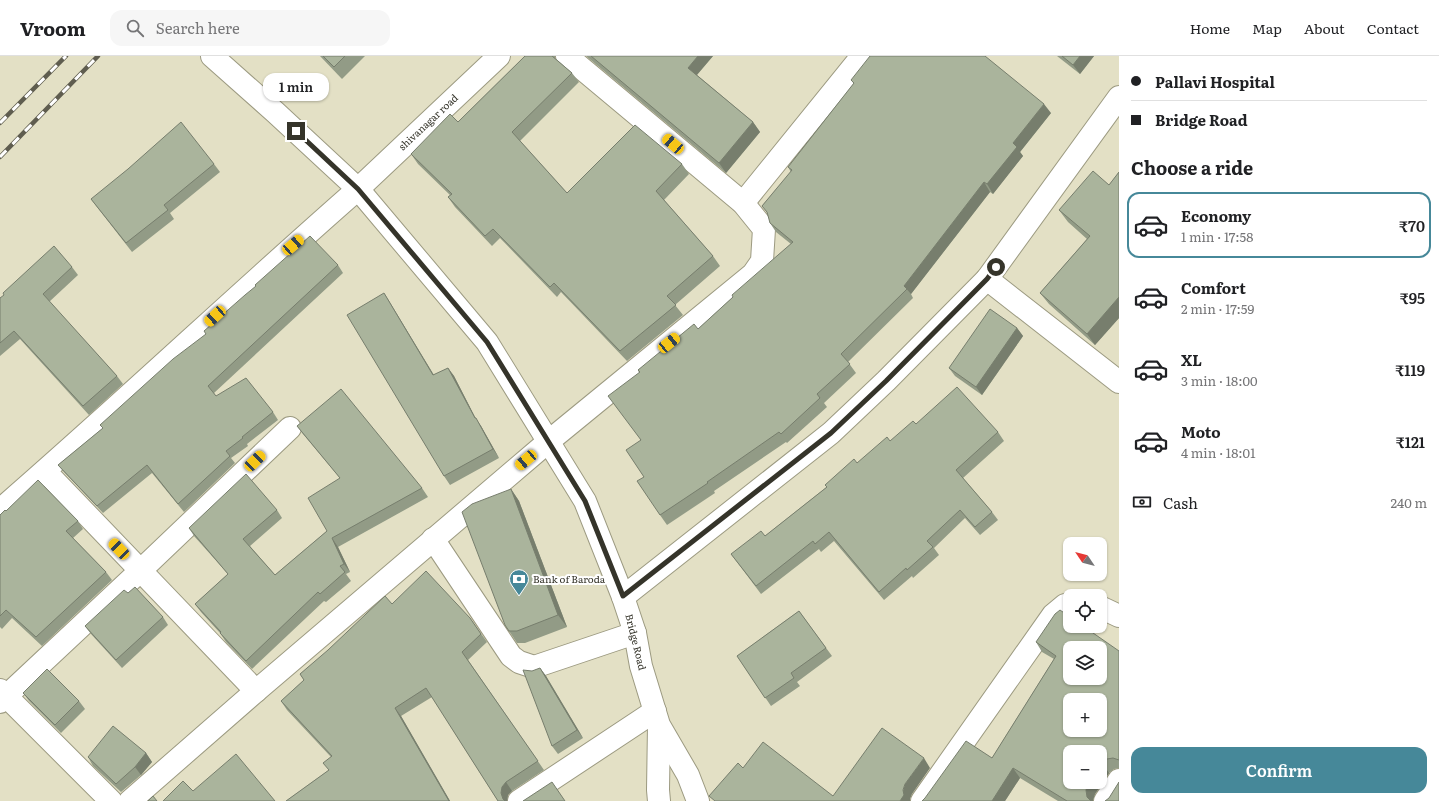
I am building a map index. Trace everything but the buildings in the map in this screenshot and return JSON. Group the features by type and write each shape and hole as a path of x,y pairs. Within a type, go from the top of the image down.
{"street":[{"name":"Bridge Road","path":"212,56 358,189 487,342 585,501 623,596 635,633 641,666 657,718 688,775 698,801"},
{"name":"shivanagar road","path":"0,510 358,189 499,56"},
{"path":"130,801 548,441 753,274 762,261 764,229 743,203 567,56"},
{"path":"743,203 862,56"},
{"path":"623,596 831,433 886,381 987,279 1119,97"},
{"path":"987,279 1119,382"},
{"path":"111,801 2,696 140,571 290,428"},
{"path":"45,470 256,691"},
{"path":"433,539 511,656 519,662 534,667 635,633"},
{"path":"922,801 1053,615 1063,607"},
{"path":"1107,610 1119,616"},
{"name":"Bridge Road","path":"657,718 658,790 660,801"},
{"path":"519,801 657,718"},
{"path":"1105,801 1119,780"}],"railway":[{"path":"0,123 66,56"},
{"path":"0,157 98,56"}],"place":[{"name":"Bank of Baroda","path":"519,596"}],"route":[{"path":"296,131 358,189 487,342 585,501 623,596 831,433 886,381 987,279 996,267"}]}
